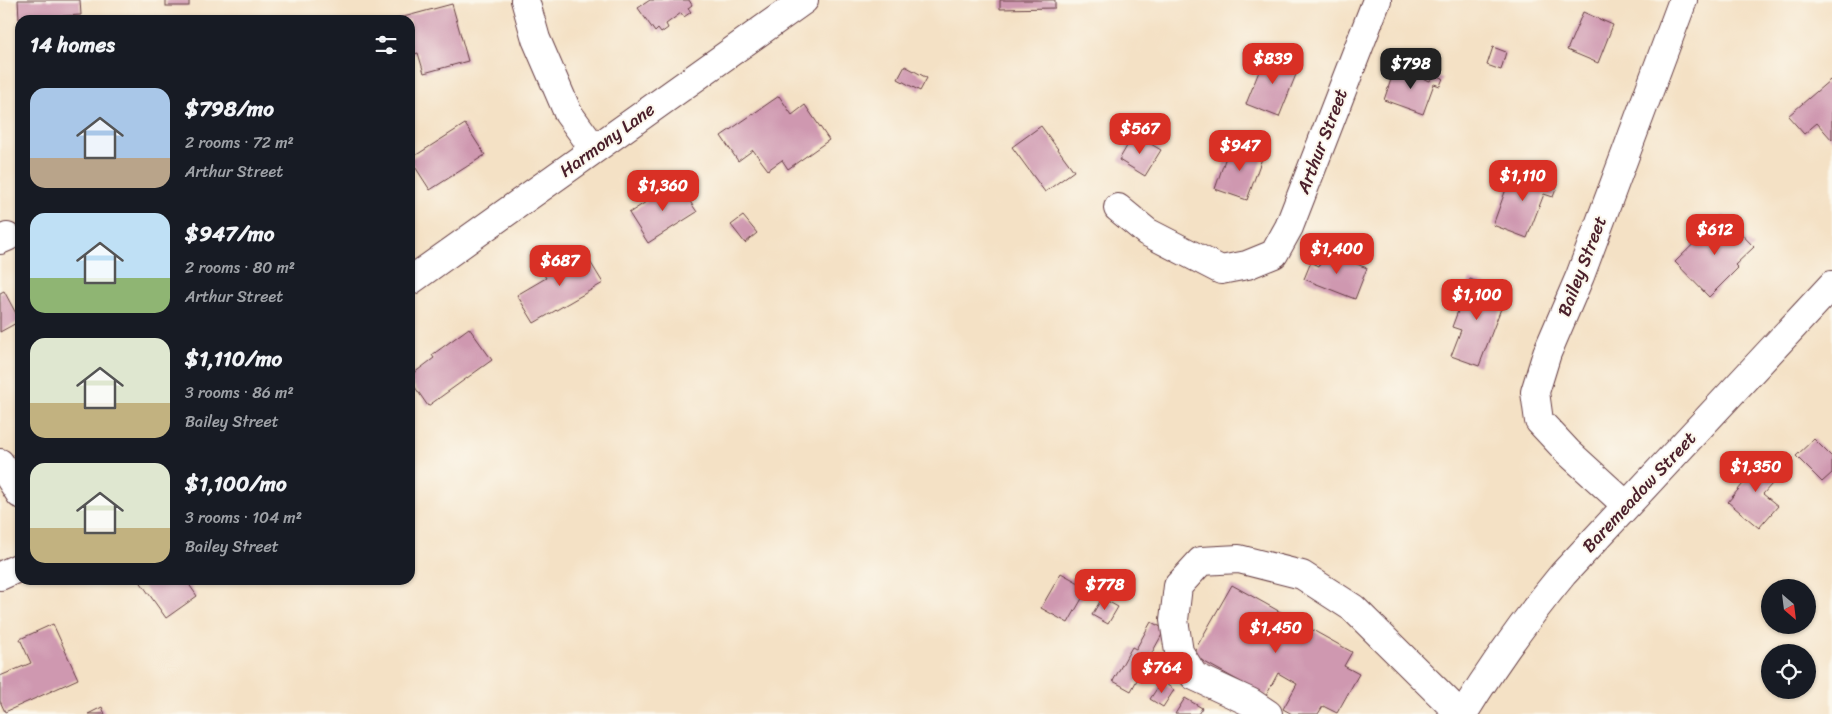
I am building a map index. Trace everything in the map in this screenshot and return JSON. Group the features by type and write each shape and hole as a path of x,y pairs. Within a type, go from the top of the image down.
{"street":[{"path":"525,0 536,39 568,113 594,149"},
{"name":"Harmony Lane","path":"415,277 804,0"},
{"name":"Arthur Street","path":"1118,208 1146,232 1221,270 1247,265 1274,254 1289,227 1377,0"},
{"name":"Bailey Street","path":"1626,505 1568,452 1539,421 1535,392 1547,353 1580,276 1684,0"},
{"name":"Baremeadow Street","path":"1461,714 1491,668 1536,606 1563,574 1832,285"},
{"path":"0,463 15,486"},
{"path":"1268,714 1250,702 1194,676 1179,652 1174,620 1178,586 1201,561 1239,560 1302,575 1353,608 1461,714"},
{"path":"0,576 15,569"}],"building":[{"path":"18,0 80,0 81,15 19,15"},
{"path":"166,0 189,0 189,6 166,6"},
{"path":"650,0 689,0 692,5 688,8 691,12 684,17 681,13 666,24 668,28 661,33 658,29 655,32 638,8"},
{"path":"1000,0 1055,0 1055,8 1000,9"},
{"path":"452,4 468,61 424,73 418,53 415,54 415,15 411,15"},
{"path":"1583,12 1613,25 1598,63 1567,50"},
{"path":"1493,47 1506,52 1501,70 1487,65"},
{"path":"1266,54 1299,67 1279,117 1246,104"},
{"path":"905,66 927,78 920,91 898,79"},
{"path":"1395,68 1430,81 1433,75 1443,78 1440,86 1434,84 1423,114 1384,100"},
{"path":"1830,80 1832,82 1832,140 1817,123 1804,134 1788,116"},
{"path":"779,96 792,115 805,105 829,140 788,169 782,160 768,170 753,150 738,161 721,136"},
{"path":"465,124 485,155 430,190 415,167 415,156"},
{"path":"1041,126 1074,171 1045,192 1012,147"},
{"path":"1134,134 1161,150 1145,176 1119,160"},
{"path":"1242,145 1264,153 1247,200 1215,189 1228,151 1239,154"},
{"path":"1514,167 1558,184 1553,197 1544,194 1527,238 1493,225"},
{"path":"677,182 697,212 648,243 629,213"},
{"path":"1723,215 1754,247 1735,265 1738,268 1709,297 1675,262"},
{"path":"743,216 757,233 745,243 731,225"},
{"path":"583,250 603,283 534,323 517,295 546,278 543,273"},
{"path":"1325,252 1367,268 1355,299 1304,279 1311,262 1319,266"},
{"path":"1470,279 1507,293 1479,366 1451,356 1461,330 1452,327"},
{"path":"4,291 15,312 15,324 0,332 0,293"},
{"path":"469,328 492,360 428,406 415,387 415,372 434,358 432,355"},
{"path":"1814,439 1832,457 1832,473 1822,482 1796,456"},
{"path":"1757,456 1780,475 1763,494 1778,506 1759,528 1728,502 1752,473 1746,468"},
{"path":"1061,573 1088,588 1068,623 1041,608"},
{"path":"143,585 189,585 197,596 166,618"},
{"path":"1232,585 1352,652 1344,666 1359,674 1337,713 1323,706 1318,714 1292,714 1283,709 1297,684 1278,673 1266,696 1192,655"},
{"path":"1102,598 1118,607 1108,624 1092,615"},
{"path":"1151,622 1165,629 1131,691 1113,681 1132,647 1136,649"},
{"path":"53,624 78,679 5,712 0,701 0,676 31,663 20,639"},
{"path":"1162,681 1174,690 1163,707 1150,699"},
{"path":"1185,698 1202,708 1198,714 1175,714"},
{"path":"102,707 105,714 88,714"}]}
